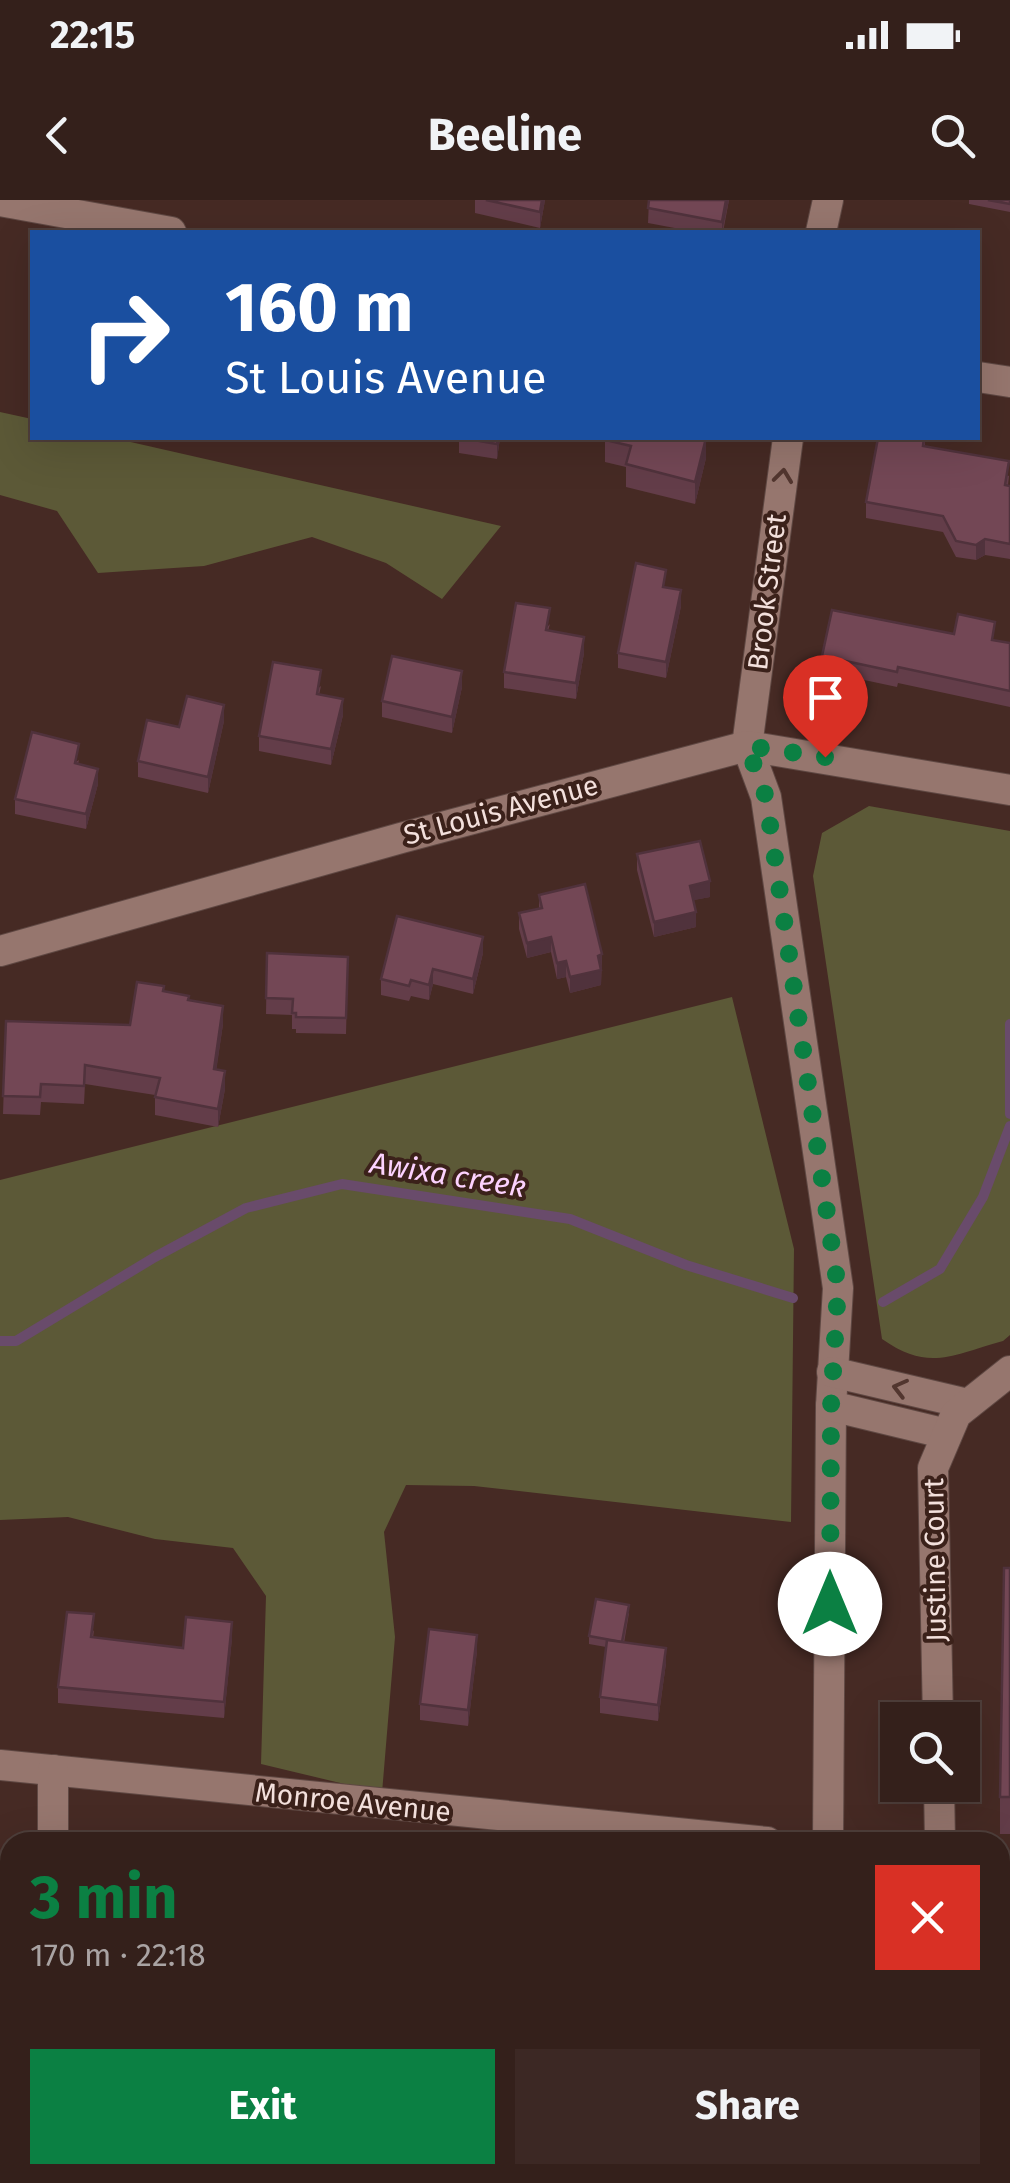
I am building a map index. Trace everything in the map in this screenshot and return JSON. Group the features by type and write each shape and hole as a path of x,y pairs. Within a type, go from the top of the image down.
{"street":[{"path":"822,230 828,200"},
{"path":"0,201 161,230"},
{"path":"980,377 1010,382"},
{"name":"Brook Street","path":"747,746 788,440"},
{"path":"747,746 766,797 838,1288 831,1406 828,1832"},
{"name":"St Louis Avenue","path":"0,951 747,746 1010,790"},
{"name":"Justine Court","path":"938,1702 933,1468 956,1414 1010,1371"},
{"path":"832,1372 968,1404"},
{"path":"831,1406 947,1434"},
{"name":"Monroe Avenue","path":"0,1765 667,1832"},
{"path":"53,1770 53,1832"},
{"path":"939,1802 940,1832"}],"shaded area":[{"path":"0,412 30,419 30,440 122,440 501,526 442,599 386,563 312,537 204,566 98,573 57,511 0,495"},
{"path":"869,806 1010,831 1010,1335 1003,1341 941,1358 914,1355 882,1339 813,876 822,833"},
{"path":"732,997 794,1249 791,1522 474,1486 406,1485 384,1532 395,1637 382,1793 261,1764 266,1596 233,1548 155,1539 68,1517 0,1520 0,1180"}],"building":[{"path":"486,200 542,200 540,212"},
{"path":"649,200 726,200 722,222 648,208"},
{"path":"605,440 706,440 695,482 626,464 631,446"},
{"path":"878,440 924,440 923,446 1009,461 1005,485 1010,486 1010,544 985,539 976,545 956,541 943,516 866,502"},
{"path":"636,563 666,570 663,587 681,590 666,662 618,653"},
{"path":"516,603 550,608 546,630 584,637 576,683 504,672"},
{"path":"832,610 954,634 958,614 995,622 992,640 1010,643 1010,691 898,667 897,672 822,656"},
{"path":"392,656 462,671 452,717 382,701"},
{"path":"273,662 321,670 317,694 343,699 331,749 259,736"},
{"path":"187,696 224,705 208,777 138,761 147,720 179,727"},
{"path":"32,732 79,744 75,763 98,769 86,814 15,799"},
{"path":"700,841 710,881 690,886 696,912 654,922 637,854"},
{"path":"585,884 602,954 598,956 601,970 570,977 566,961 557,963 551,937 527,943 519,913 542,908 539,895"},
{"path":"397,916 483,937 473,979 433,969 429,985 411,980 409,986 381,979"},
{"path":"267,953 348,957 346,1018 296,1017 292,1013 293,999 266,998"},
{"path":"137,982 164,986 163,991 189,996 188,1000 223,1006 214,1069 225,1071 218,1109 155,1097 160,1078 85,1065 84,1086 41,1084 40,1097 3,1096 6,1021 130,1025"},
{"path":"1004,1568 1010,1568 1010,1797 1000,1797"},
{"path":"596,1599 629,1605 622,1642 589,1636"},
{"path":"67,1612 94,1614 91,1637 183,1648 186,1617 232,1622 224,1702 58,1687"},
{"path":"429,1629 477,1635 468,1710 420,1704"},
{"path":"607,1640 666,1648 658,1705 600,1697"}],"waterway":[{"name":"Awixa creek","path":"1010,1024 1010,1114"},
{"name":"Awixa creek","path":"883,1302 940,1269 983,1197 1010,1126"},
{"name":"Awixa creek","path":"0,1341 16,1341 155,1257 246,1208 342,1184 570,1219 686,1265 793,1298"}],"route":[{"path":"825,757 747,746 766,797 838,1288 831,1406 830,1604"}]}
